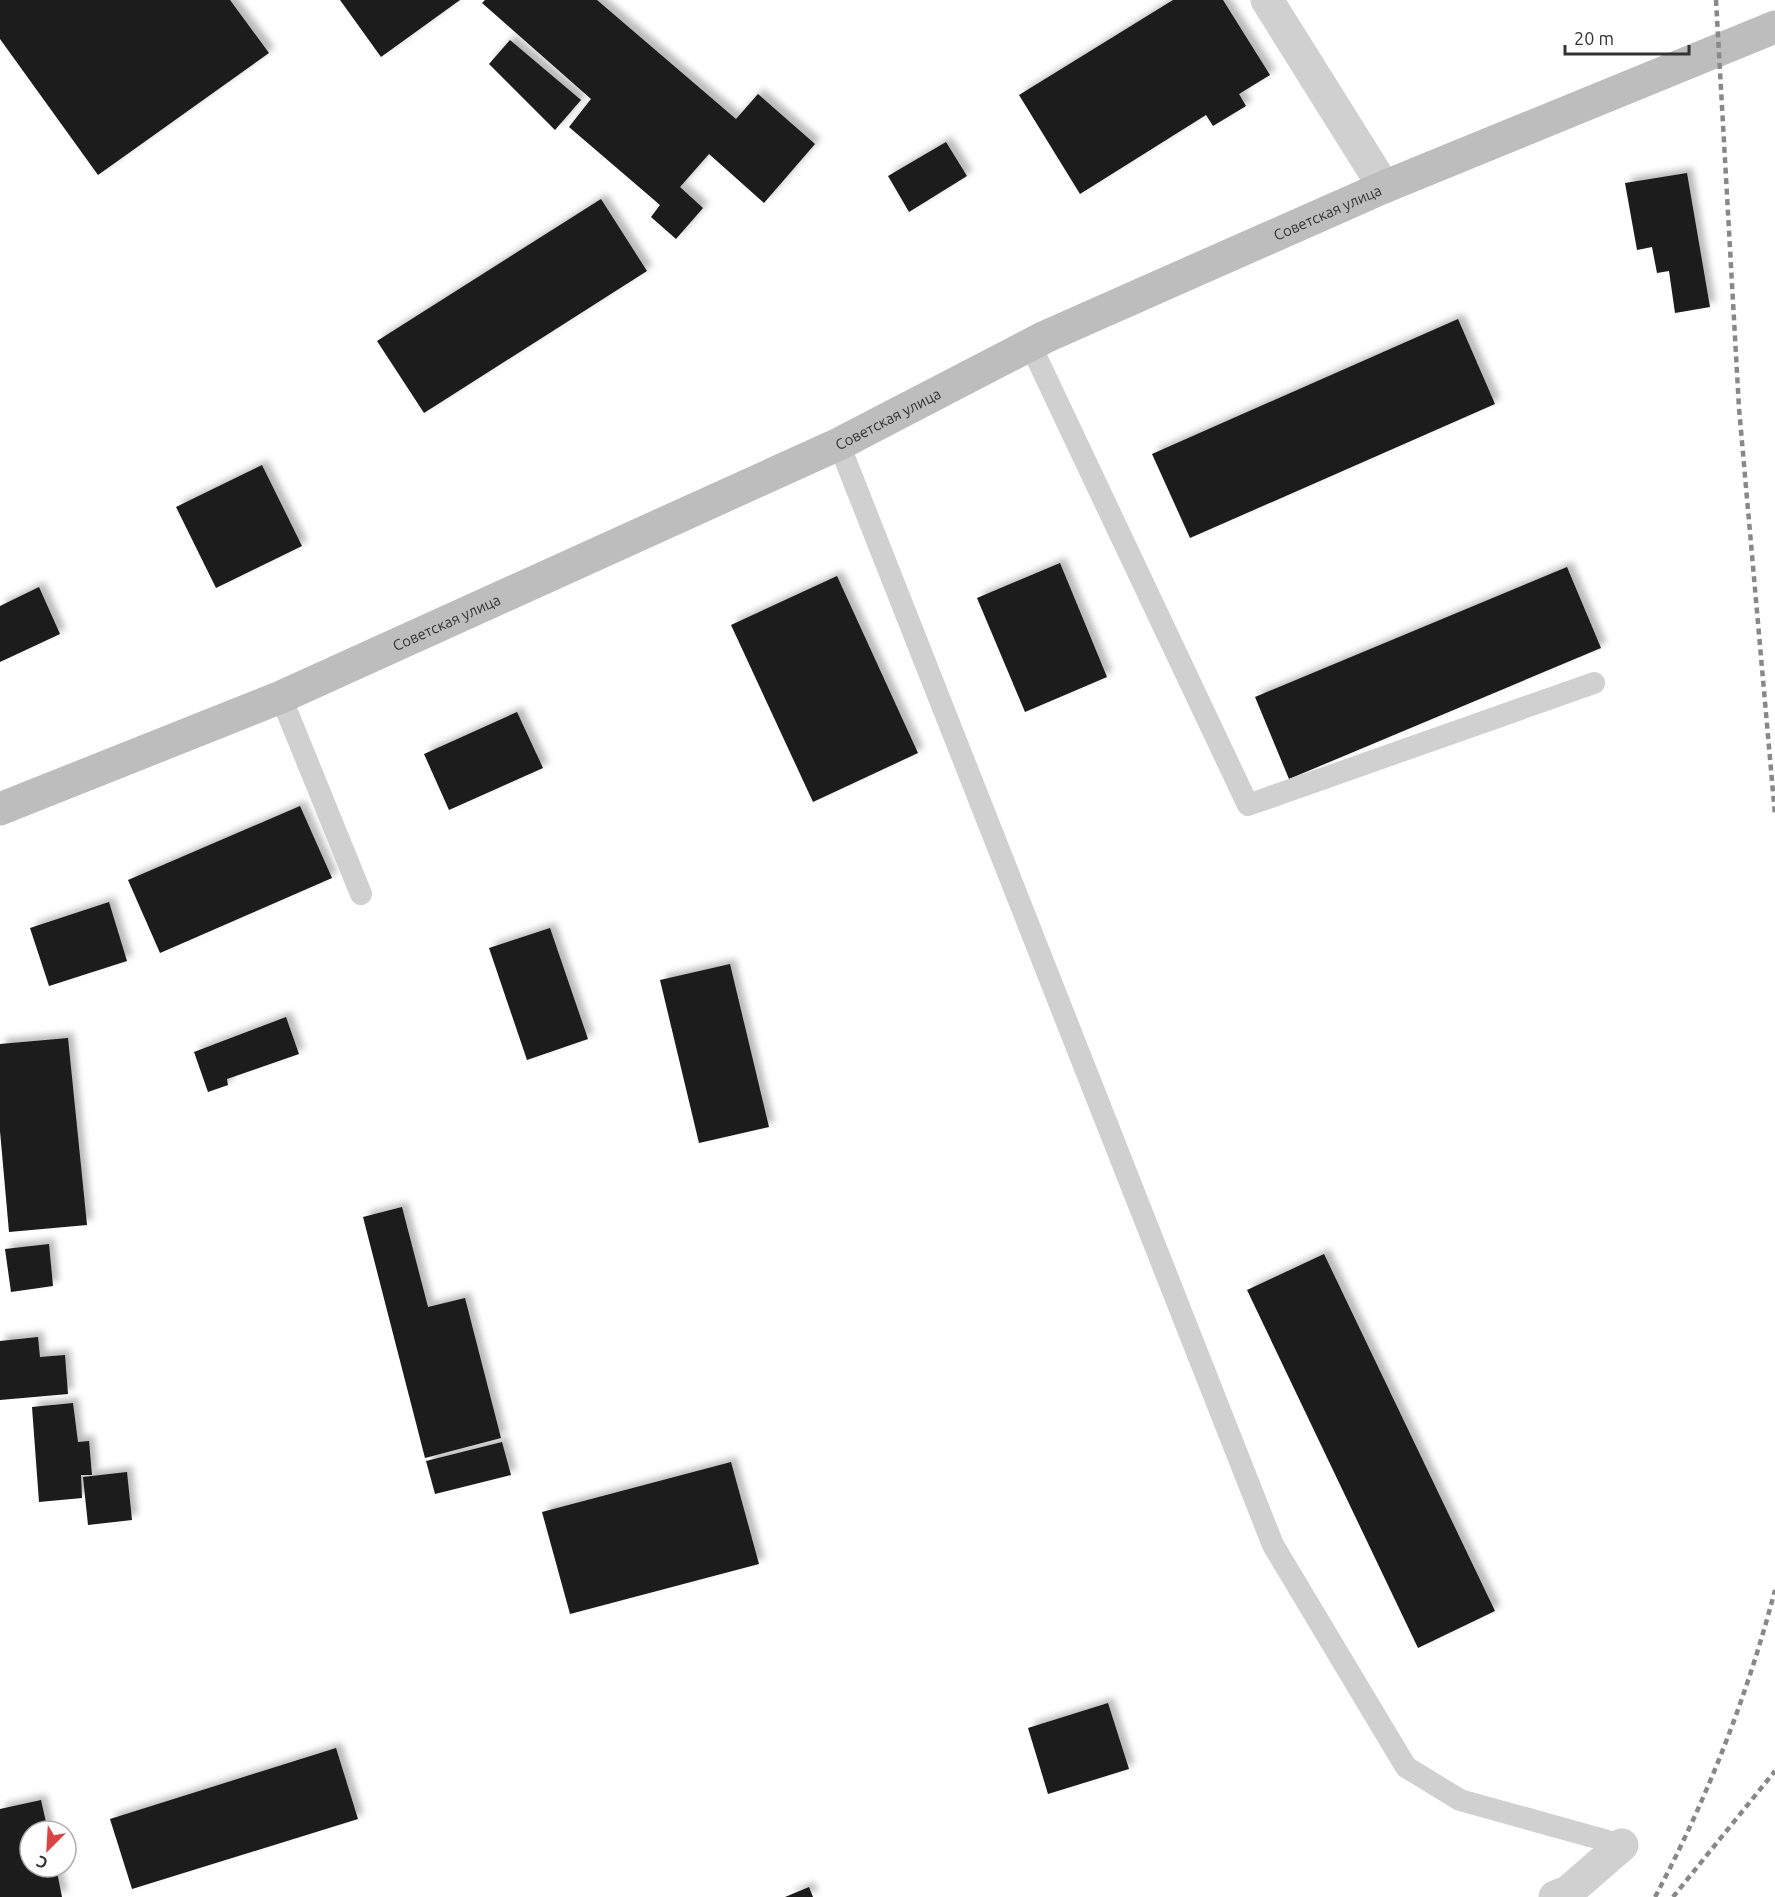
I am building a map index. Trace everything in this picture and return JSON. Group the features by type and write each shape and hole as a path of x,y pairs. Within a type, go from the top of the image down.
{"street":[{"path":"1267,0 1384,187"},
{"name":"Советская улица","path":"0,809 281,697 839,444 1045,337 1384,187 1775,27"},
{"path":"1555,1897 1568,1892 1622,1845"}],"lane":[{"path":"1031,346 1248,805 1594,684"},
{"path":"839,444 1273,1545 1406,1767 1460,1800 1622,1845"},
{"path":"281,697 361,894"}],"building":[{"path":"0,0 230,0 269,53 98,175 0,39"},
{"path":"340,0 460,0 381,57"},
{"path":"485,0 597,0 736,119 758,94 815,144 764,203 709,154 680,187 703,208 676,239 651,217 660,205 569,127 591,99 482,3"},
{"path":"1173,0 1223,0 1270,75 1239,94 1246,106 1213,126 1206,115 1080,194 1019,95"},
{"path":"510,40 581,100 555,130 489,64"},
{"path":"946,142 967,176 909,212 888,176"},
{"path":"1687,173 1710,307 1675,313 1669,271 1657,273 1652,247 1637,250 1625,183"},
{"path":"601,199 647,271 424,413 377,341"},
{"path":"1458,319 1495,404 1190,538 1152,454"},
{"path":"262,465 302,546 216,588 176,507"},
{"path":"1060,563 1107,677 1025,712 977,598"},
{"path":"1567,567 1601,648 1289,779 1255,697"},
{"path":"837,576 918,753 813,802 731,625"},
{"path":"39,587 60,634 0,662 0,606"},
{"path":"517,712 543,768 449,810 424,754"},
{"path":"300,806 332,878 160,953 128,880"},
{"path":"109,902 127,961 49,986 30,928"},
{"path":"550,928 588,1039 527,1060 489,948"},
{"path":"730,964 769,1127 699,1143 660,980"},
{"path":"286,1017 299,1054 227,1079 228,1085 208,1092 194,1052"},
{"path":"68,1038 87,1225 9,1232 0,1131 0,1044"},
{"path":"402,1207 428,1307 465,1298 501,1438 425,1458 363,1217"},
{"path":"49,1244 53,1286 11,1292 5,1249"},
{"path":"1324,1254 1495,1611 1418,1648 1247,1290"},
{"path":"38,1337 40,1357 65,1355 68,1394 0,1400 0,1341"},
{"path":"73,1403 78,1442 89,1441 92,1475 81,1475 82,1498 39,1502 32,1407"},
{"path":"502,1442 511,1475 435,1494 426,1461"},
{"path":"731,1462 759,1564 570,1614 542,1512"},
{"path":"127,1472 132,1520 88,1525 83,1477"},
{"path":"1108,1703 1129,1769 1048,1794 1028,1728"},
{"path":"336,1748 358,1819 132,1889 110,1819"},
{"path":"41,1800 45,1819 18,1819 18,1879 58,1879 62,1897 0,1897 0,1809"},
{"path":"809,1887 813,1897 785,1897"}],"railway":[{"path":"1716,0 1739,408 1775,815"},
{"path":"1655,1897 1692,1823 1724,1747 1752,1669 1775,1590"},
{"path":"1673,1897 1775,1771"}]}
